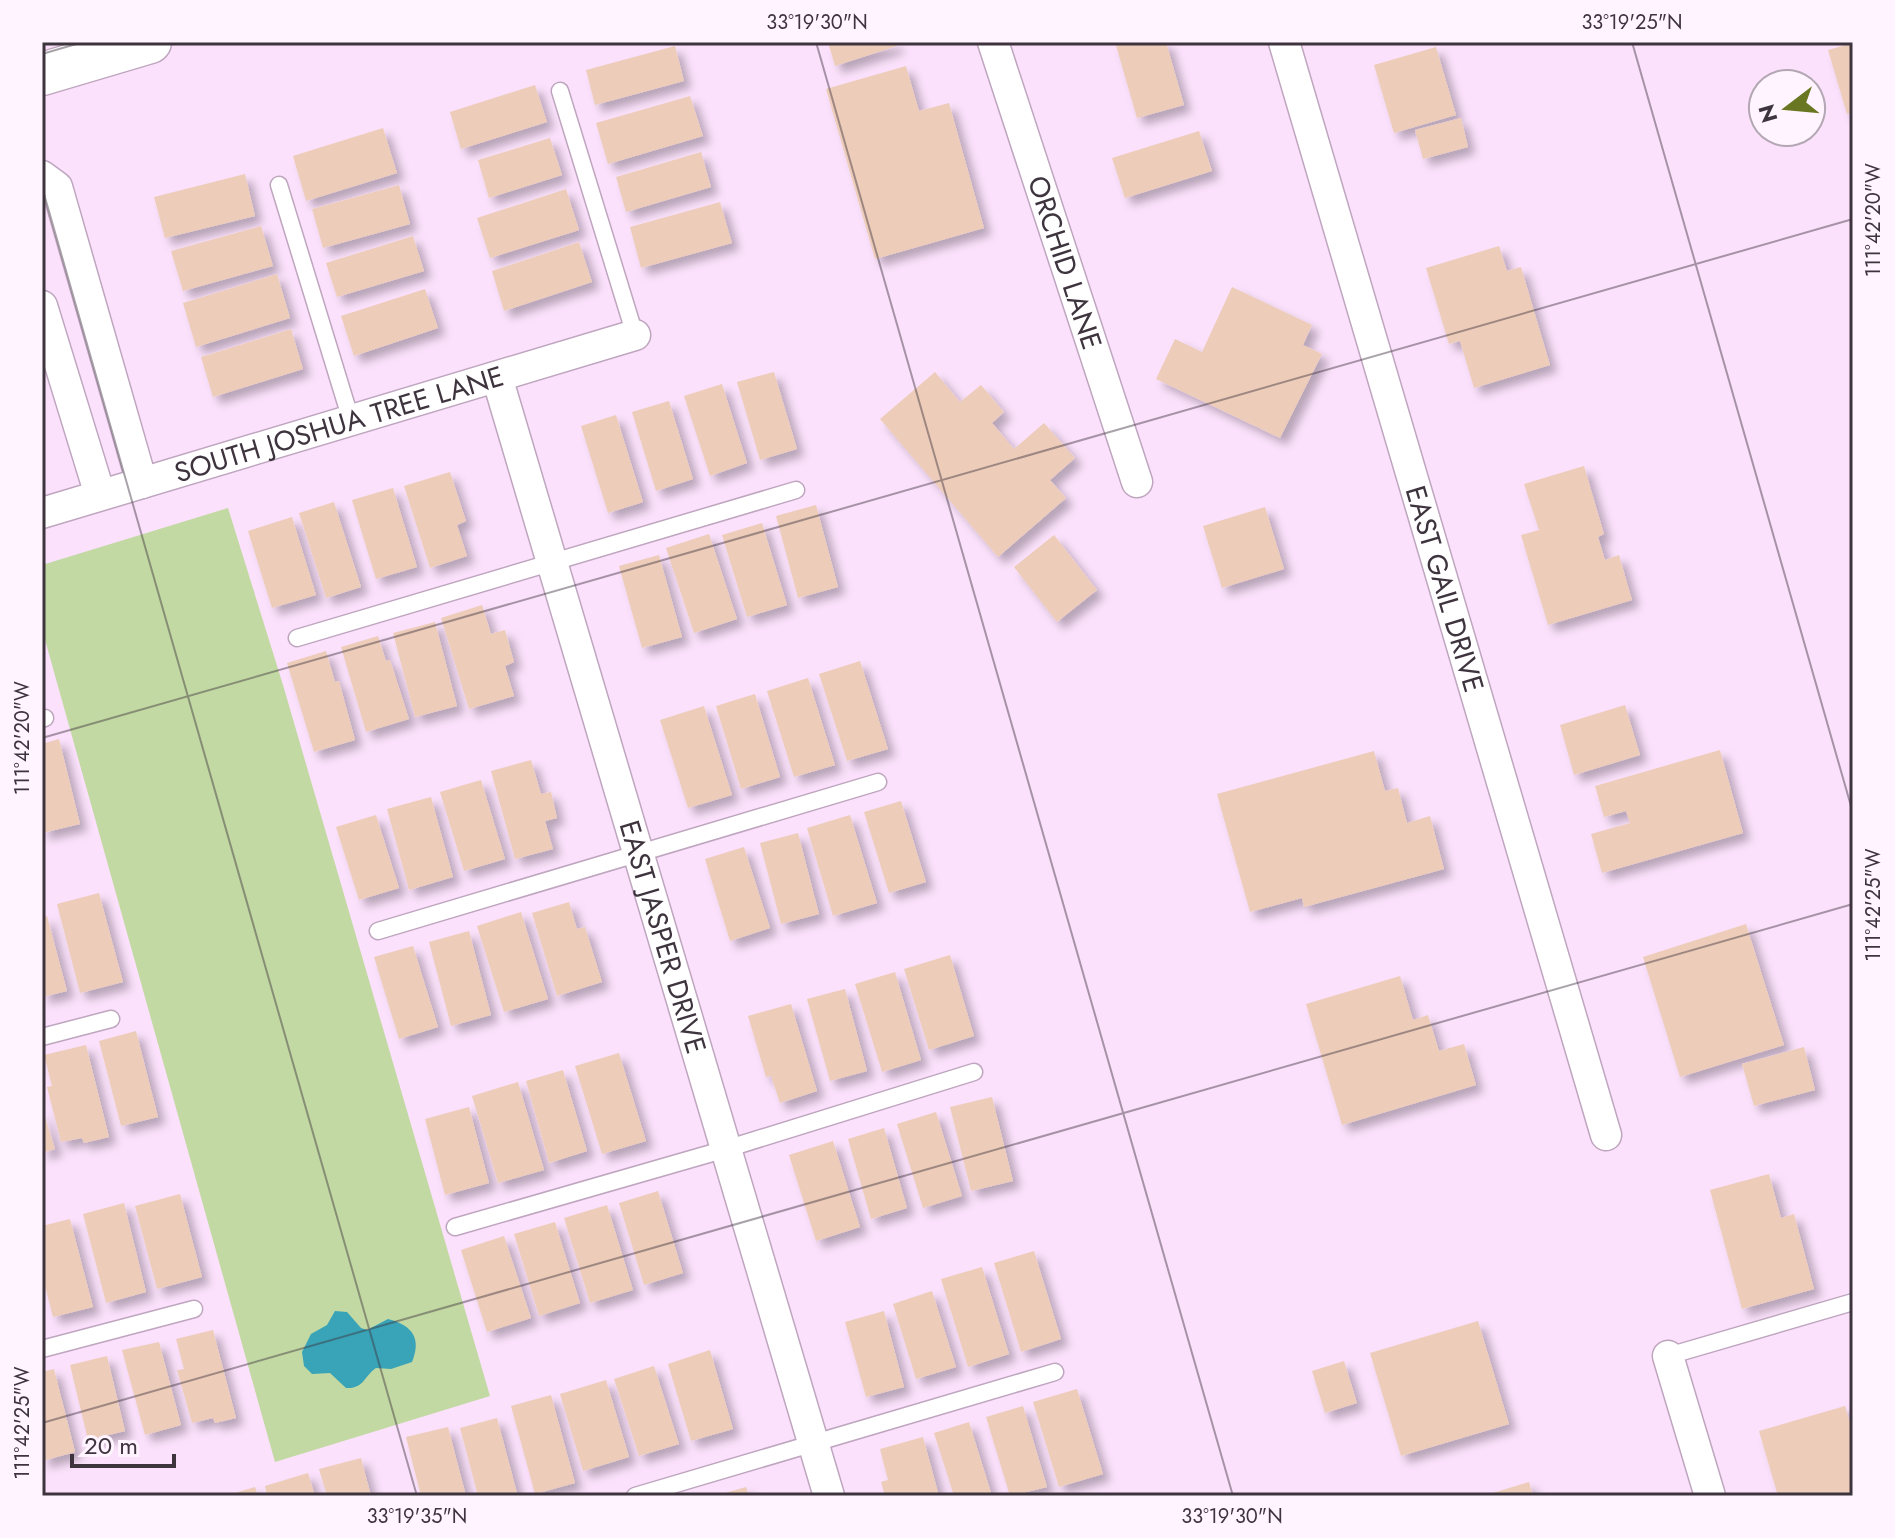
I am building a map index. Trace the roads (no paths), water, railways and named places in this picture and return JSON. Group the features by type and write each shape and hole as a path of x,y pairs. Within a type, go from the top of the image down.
{"main road":[{"path":"42,74 150,42"}],"street":[{"name":"ORCHID LANE","path":"993,42 1137,482"},
{"name":"EAST GAIL DRIVE","path":"1284,42 1606,1135"},
{"path":"42,176 57,187 142,483"},
{"path":"42,306 100,495"},
{"name":"SOUTH JOSHUA TREE LANE","path":"42,513 635,335"},
{"name":"EAST JASPER DRIVE","path":"497,377 829,1496"},
{"path":"1668,1356 1710,1496"}],"lane":[{"path":"560,91 635,335"},
{"path":"279,185 351,420"},
{"path":"297,638 796,490"},
{"path":"378,931 878,782"},
{"path":"42,1037 111,1019"},
{"path":"455,1227 726,1149 974,1072"},
{"path":"1668,1356 1853,1302"},
{"path":"42,1349 194,1309"},
{"path":"635,1496 1055,1372"}],"water":[{"path":"335,1311 347,1312 361,1328 367,1330 388,1319 403,1325 415,1339 412,1362 391,1369 376,1368 352,1388 346,1388 330,1373 312,1374 304,1366 302,1352 311,1334 327,1325"}]}
